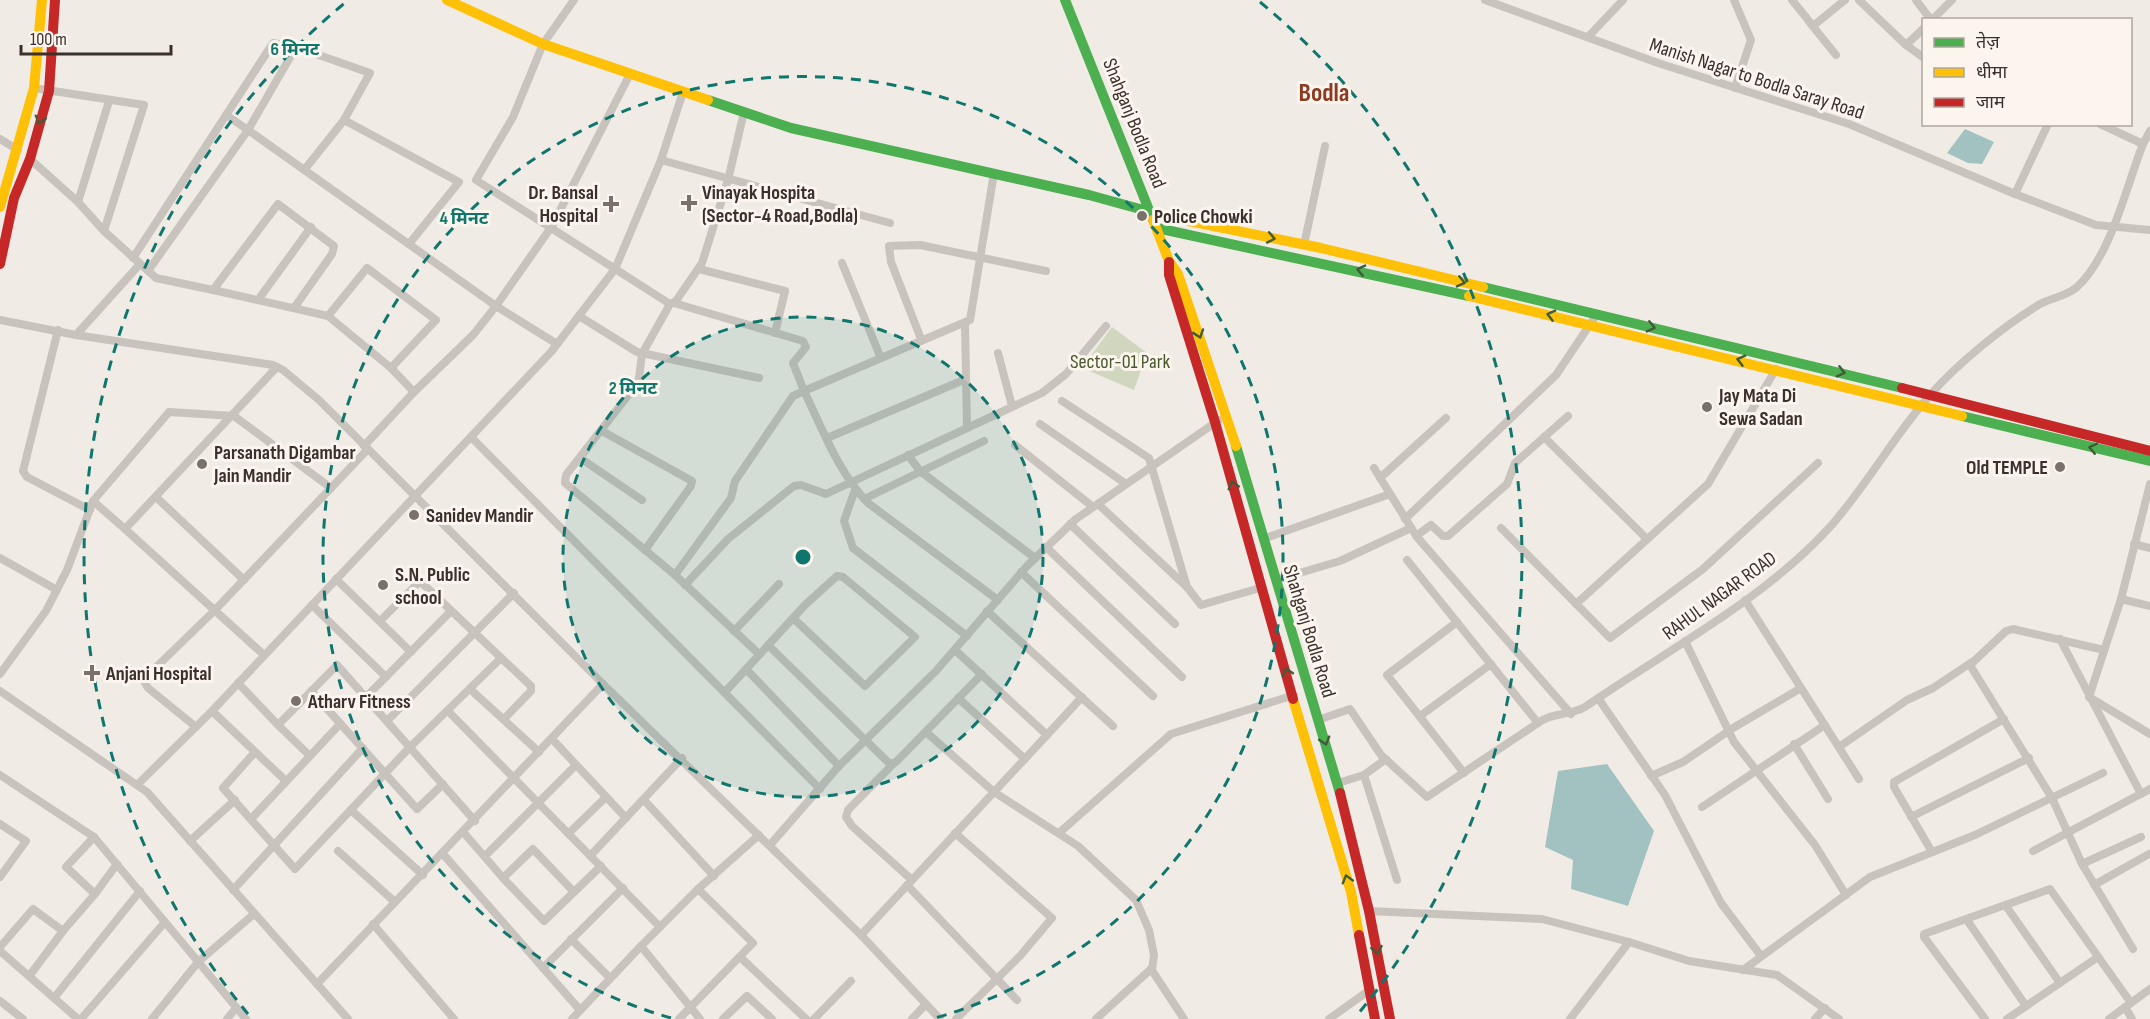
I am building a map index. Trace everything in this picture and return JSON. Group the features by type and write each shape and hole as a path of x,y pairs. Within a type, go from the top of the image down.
{"main road":[{"path":"0,207 34,88 42,0"},
{"path":"0,264 14,198 30,159 49,91 55,0"},
{"path":"447,0 543,44 791,128 1089,195 1152,214 1305,245 1597,314 1931,394 2150,451"},
{"name":"Shahganj Bodla Road","path":"1065,0 1080,32 1169,261 1178,274 1227,417 1338,783 1369,911 1390,1019"},
{"path":"1157,228 1326,262 2150,460"},
{"name":"Shahganj Bodla Road","path":"1169,261 1169,275 1215,422 1260,588 1294,695 1351,892 1371,988 1375,1019"},
{"path":"1274,632 1290,627"}],"street":[{"path":"574,0 543,44 513,117 476,179 672,304 805,342 806,347 793,363 804,391 849,482 864,499 998,600"},
{"name":"Manish Nagar to Bodla Saray Road","path":"1485,0 1734,88 1849,124 2112,232 2150,230"},
{"path":"1588,37 1623,0"},
{"path":"1734,0 1751,40 1734,88"},
{"path":"1792,0 1836,55"},
{"path":"1811,24 1814,25 1845,0"},
{"path":"1859,0 1922,57"},
{"path":"1916,0 1930,18"},
{"path":"1934,18 1952,0"},
{"path":"1906,45 1922,29"},
{"path":"76,335 137,261 273,43 296,47 370,73 344,120 305,169"},
{"path":"148,271 248,129 296,47"},
{"path":"196,727 148,688 145,680 331,488 414,392 473,335 552,226 630,74"},
{"path":"34,88 144,105 104,231"},
{"path":"138,784 212,711 557,344 615,269 661,160 683,92"},
{"path":"78,202 109,101"},
{"path":"744,112 728,180 699,269 672,304 642,354 639,378 633,389 566,475 566,486 675,574 759,654"},
{"path":"226,115 496,306 557,344"},
{"path":"344,120 459,182 409,244"},
{"path":"2015,194 2047,126"},
{"path":"2104,126 2142,144"},
{"name":"RAHUL NAGAR ROAD","path":"1386,759 1427,797 1548,716 1571,714 1598,698 1769,584 1830,527 1931,394 1999,332 2041,304 2072,291 2101,253 2112,232 2142,144 2150,131"},
{"path":"0,139 18,150"},
{"path":"1305,245 1325,146"},
{"path":"30,159 156,278 328,316 391,368 414,392"},
{"path":"661,160 890,223"},
{"path":"675,574 731,498 735,481 794,396 880,356 965,324 971,318 994,173"},
{"path":"213,290 278,204 331,241 334,249 294,308"},
{"path":"258,300 311,227"},
{"path":"921,339 902,293 888,248 920,245 981,260 1046,271"},
{"path":"842,263 880,356"},
{"path":"328,316 369,268 433,316 434,323 391,368"},
{"path":"699,269 785,291 775,333"},
{"path":"1405,519 1556,375 1597,314"},
{"path":"579,316 630,349 642,354 759,378"},
{"path":"0,320 76,335 277,367 319,400 414,497 514,592 603,684 770,844 861,935 940,1019"},
{"path":"965,324 967,428"},
{"path":"685,585 728,539 794,486 801,485 824,495 1046,390 1061,379 1106,326"},
{"path":"58,330 22,471 27,477 91,505 125,529 264,656"},
{"path":"998,353 1012,406"},
{"path":"125,529 234,416 277,367"},
{"path":"1576,604 1713,478 1776,369"},
{"path":"827,438 966,379"},
{"path":"1062,401 1149,458 1187,587"},
{"path":"0,674 46,611 57,590 91,505 169,412 234,416 331,488"},
{"path":"1276,580 1340,561 1431,525 1443,536 1448,536 1507,484 1512,466 1568,416"},
{"path":"770,844 839,766 867,741 955,650 1021,572 1070,524 1215,422 1227,417"},
{"path":"1380,478 1446,418"},
{"path":"1040,424 1126,484"},
{"path":"602,430 692,481 645,550"},
{"path":"471,436 820,789"},
{"path":"1544,437 1647,539"},
{"path":"864,499 984,441"},
{"path":"1015,446 1095,505 1187,587 1198,603 1203,605 1260,588"},
{"path":"908,455 920,471 1035,558"},
{"path":"580,458 642,500"},
{"path":"1501,528 1610,638 1703,569 1818,463"},
{"path":"1374,468 1413,532 1571,714"},
{"path":"2089,697 2121,598 2150,484"},
{"path":"855,490 844,521 853,548 967,636"},
{"path":"1263,539 1390,494"},
{"path":"156,497 244,580"},
{"path":"1070,524 1175,624"},
{"path":"2134,544 2150,548"},
{"path":"1046,547 1182,677"},
{"path":"0,558 57,590"},
{"path":"1407,560 1538,723"},
{"path":"1021,572 1153,696"},
{"path":"725,692 793,618 834,578 840,575 915,637 865,686 793,618"},
{"path":"336,579 411,652"},
{"path":"380,621 420,582 532,688 504,719"},
{"path":"734,631 779,584"},
{"path":"387,721 514,592"},
{"path":"2121,598 2150,606"},
{"path":"1745,600 1859,779"},
{"path":"312,605 386,677"},
{"path":"366,698 450,611"},
{"path":"987,611 1113,726"},
{"path":"1457,622 1387,675 1464,773"},
{"path":"1839,747 1907,700 1933,688 1972,662 2011,629 2104,650"},
{"path":"2033,851 2146,791 2089,697 2060,639"},
{"path":"1685,641 1728,731 1815,845 1846,895"},
{"path":"768,645 886,762 893,764"},
{"path":"955,650 1047,735"},
{"path":"255,752 223,788 295,869 410,747 501,658"},
{"path":"1972,662 1971,667 2052,798 2069,831 2082,864 2133,949"},
{"path":"1420,716 1491,664"},
{"path":"278,725 337,665 475,821"},
{"path":"746,669 839,766"},
{"path":"982,674 848,810 846,816 852,826 910,882 1017,1000"},
{"path":"238,683 310,756"},
{"path":"317,984 464,833 603,684"},
{"path":"1651,776 1683,762 1728,731 1801,688"},
{"path":"470,689 539,752"},
{"path":"0,691 138,784 348,1019"},
{"path":"311,692 417,809 443,784"},
{"path":"1059,833 1171,734 1294,695"},
{"path":"861,935 1082,697"},
{"path":"2089,697 2150,734"},
{"path":"958,698 1025,759"},
{"path":"1598,698 1665,795 1721,903 1761,956"},
{"path":"1318,720 1350,709 1386,759 1364,775 1338,783"},
{"path":"212,711 286,781"},
{"path":"448,711 660,927"},
{"path":"1932,852 1894,787 1896,779 2004,719"},
{"path":"252,818 340,724"},
{"path":"1702,807 1755,769 1825,725"},
{"path":"926,732 994,792 1078,846 1136,900 1149,930 1154,955 1152,970 1184,1019"},
{"path":"552,740 626,818"},
{"path":"1794,744 1828,798"},
{"path":"233,890 363,748"},
{"path":"591,855 682,758"},
{"path":"1911,817 2029,758"},
{"path":"485,855 576,765"},
{"path":"1743,970 1870,877 1932,852 2103,773"},
{"path":"0,775 94,837 246,1019"},
{"path":"1364,775 1397,880"},
{"path":"569,832 606,797"},
{"path":"190,841 235,800"},
{"path":"644,800 714,876"},
{"path":"351,810 423,875"},
{"path":"0,824 26,842 0,878"},
{"path":"464,833 544,921 601,866"},
{"path":"956,833 1052,918 956,1019"},
{"path":"573,1019 698,889 759,835"},
{"path":"94,837 66,867 94,894"},
{"path":"2082,864 2141,837"},
{"path":"503,878 533,849 574,892"},
{"path":"338,851 395,902"},
{"path":"2094,885 2149,854"},
{"path":"443,855 580,1010"},
{"path":"30,975 117,864"},
{"path":"543,968 623,888"},
{"path":"679,1019 753,943 698,889"},
{"path":"1985,1019 1924,937 1926,932 1967,920 2050,889 2098,957 2128,1005 2132,1019"},
{"path":"54,998 140,891"},
{"path":"2006,906 2060,983"},
{"path":"63,931 33,909 0,949 80,1019 165,922"},
{"path":"1369,911 1542,919 1689,961 1778,975 1839,1019"},
{"path":"152,1019 198,962 254,914"},
{"path":"1967,920 2026,1006"},
{"path":"374,924 454,1019"},
{"path":"571,939 610,978"},
{"path":"1570,1019 1629,942"},
{"path":"641,946 700,1019"},
{"path":"740,957 806,1019"},
{"path":"2007,1019 2098,957"},
{"path":"1096,1019 1148,970 1152,970"},
{"path":"814,1019 851,981"},
{"path":"1329,1019 1371,988"},
{"path":"2109,1019 2150,989"},
{"path":"723,1019 747,996 766,1017"},
{"path":"0,1001 23,1019"},
{"path":"912,1019 926,1004"},
{"path":"227,1019 236,1008"},
{"path":"1815,1019 1825,1008"}],"green space":[{"name":"Sector-01 Park","path":"1112,327 1147,353 1134,390 1082,368"}],"water":[{"path":"1965,129 1994,142 1982,164 1968,163 1947,153"},
{"path":"1607,764 1654,831 1628,906 1571,889 1573,860 1545,847 1558,771"}],"traffic: fast":[{"path":"1065,0 1153,220"},
{"path":"708,100 791,128 1089,195 1169,217"},
{"path":"1157,228 1469,296"},
{"path":"1483,287 1902,388"},
{"path":"1962,416 2150,461"},
{"path":"1236,446 1340,793"}],"traffic: slow":[{"path":"0,207 34,88 42,0"},
{"path":"447,0 543,44 708,100"},
{"path":"1169,217 1321,248 1483,287"},
{"path":"1153,220 1169,261 1178,274 1236,446"},
{"path":"1469,296 1962,416"},
{"path":"1293,699 1351,892 1359,935"}],"traffic: jam":[{"path":"0,264 14,198 30,159 49,91 55,0"},
{"path":"1169,262 1169,275 1215,422 1293,699"},
{"path":"1902,388 2150,451"},
{"path":"1340,793 1369,911 1390,1019"},
{"path":"1359,935 1375,1019"}],"place":[{"name":"Vinayak Hospita (Sector-4 Road,Bodla)","path":"689,203"},
{"name":"Dr. Bansal Hospital","path":"611,204"},
{"name":"Police Chowki","path":"1142,216"},
{"name":"Jay Mata Di Sewa Sadan","path":"1707,407"},
{"name":"Parsanath Digambar Jain Mandir","path":"202,464"},
{"name":"Old TEMPLE","path":"2060,467"},
{"name":"Sanidev Mandir","path":"414,515"},
{"name":"S.N. Public school","path":"383,585"},
{"name":"Anjani Hospital","path":"92,673"},
{"name":"Atharv Fitness","path":"296,701"}],"district":[{"name":"Bodla","path":"1324,92"}]}
